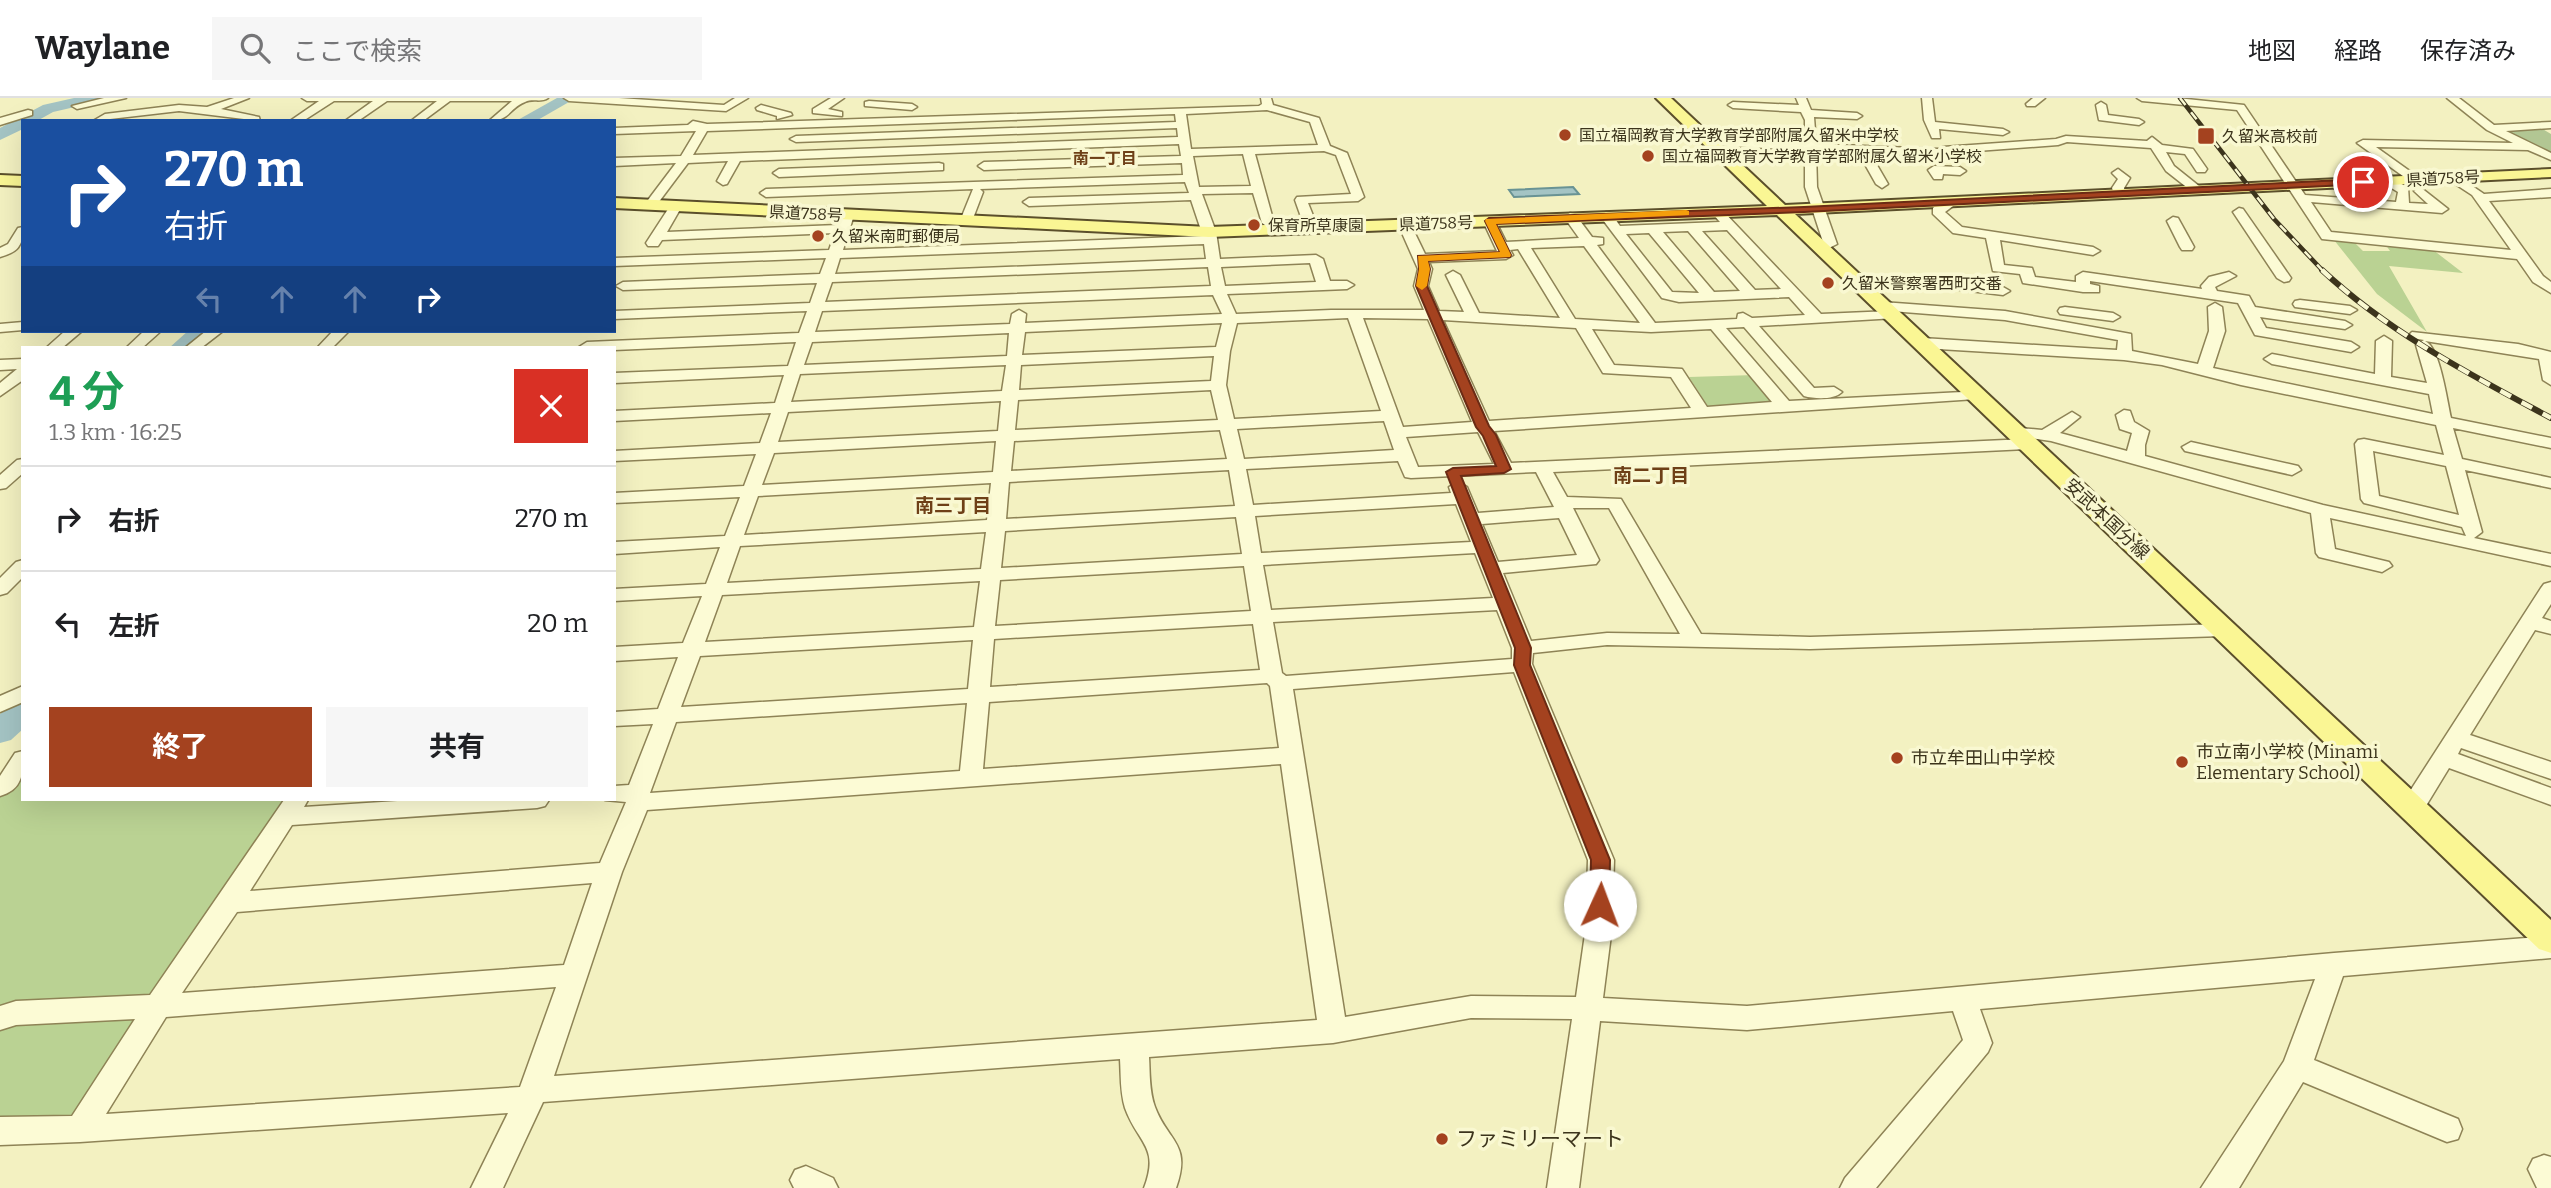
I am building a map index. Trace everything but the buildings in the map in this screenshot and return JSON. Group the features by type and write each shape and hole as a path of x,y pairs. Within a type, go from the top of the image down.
{"main road":[{"name":"安武本国分線","path":"1663,98 1976,394 2028,437 2223,630 2551,940"},
{"name":"県道758号","path":"616,202 757,210 845,222 888,217 1209,236 1311,228 1819,209 2198,190 2297,192 2386,181 2417,186 2452,178 2551,173"},
{"path":"0,180 21,180"}],"street":[{"path":"77,106 121,98"},
{"path":"209,110 244,98"},
{"path":"307,98 543,98"},
{"path":"419,119 448,98"},
{"path":"432,119 460,98"},
{"path":"497,119 523,98"},
{"path":"569,98 679,101 726,108 743,98"},
{"path":"824,123 838,114 817,111 839,98"},
{"path":"1927,98 1931,125 1943,150"},
{"path":"2141,98 2238,102 2327,236 2521,255"},
{"path":"2141,98 2153,113"},
{"path":"2452,98 2491,128 2551,157"},
{"path":"298,119 330,99"},
{"path":"353,119 383,99"},
{"path":"633,100 637,112 704,127 741,144 789,155 1146,142 1184,138"},
{"path":"100,101 96,105 102,119 170,108 209,110 247,119"},
{"path":"1080,144 1080,129 1072,113 1074,106 1085,102"},
{"path":"984,166 1028,164 1184,138 1267,103 1315,120 1325,148"},
{"path":"869,104 915,104 920,119 917,150"},
{"path":"2101,105 2103,118 2139,122"},
{"path":"1733,106 1829,106"},
{"path":"1804,106 1857,116"},
{"path":"1804,106 1810,120 1811,187 1830,244 1821,248"},
{"path":"616,162 685,159 741,144 767,125 787,115 761,108"},
{"path":"1001,147 1008,111"},
{"path":"767,125 920,119 963,112 1111,112 1145,118 1184,138 1248,150 1325,148 1341,153 1358,197 1301,200 1311,228"},
{"path":"958,148 963,112"},
{"path":"1111,112 1112,127"},
{"path":"0,122 28,113"},
{"path":"1030,183 1028,164 1040,131 1041,114"},
{"path":"796,139 1080,129 1112,127 1145,118"},
{"path":"1145,118 1146,142"},
{"path":"875,151 884,120"},
{"path":"832,153 842,122"},
{"path":"757,210 789,155 802,124"},
{"path":"1931,125 2066,139 2155,144 2189,151 2201,169"},
{"path":"2491,128 2551,125"},
{"path":"616,131 704,127"},
{"path":"651,204 685,159 704,127"},
{"path":"1184,138 1194,189 1209,236 1219,289 1231,319 1222,351 1218,385 1229,425 1263,615 1293,755 1333,1031"},
{"path":"1943,150 2066,139"},
{"path":"1710,142 1863,151 1944,153 1943,150"},
{"path":"2053,142 2072,153"},
{"path":"2297,192 2402,207 2442,209 2363,143 2532,147"},
{"path":"723,181 741,144"},
{"path":"2155,144 2170,168 2198,190"},
{"path":"1983,146 1996,154 2034,155"},
{"path":"1248,150 1268,223"},
{"path":"888,217 888,189 895,151"},
{"path":"1863,151 1882,184"},
{"path":"779,173 939,167"},
{"path":"1938,176 1934,170 1960,171"},
{"path":"2118,173 2124,178 2118,188 2119,194"},
{"path":"2452,178 2481,198 2521,255 2551,289"},
{"path":"0,188 21,180"},
{"path":"2386,181 2404,190 2402,207"},
{"path":"766,193 1030,183 1259,190"},
{"path":"1029,202 1194,189"},
{"path":"966,221 977,192"},
{"path":"2481,198 2551,193"},
{"path":"1944,202 1947,206 1937,211 1958,230 2093,251"},
{"path":"616,298 676,206"},
{"path":"1717,212 1817,319"},
{"path":"2239,212 2284,278"},
{"path":"1606,216 1618,235 1667,295 1679,298 1793,293"},
{"path":"1570,217 1651,328"},
{"path":"1422,258 1506,255 1489,221"},
{"path":"2173,221 2187,247"},
{"path":"487,1188 531,1094 600,902 630,796 667,715 767,448 845,222 658,236"},
{"path":"1404,224 1422,258 1425,269 1422,286 1504,469"},
{"path":"971,778 977,697 995,525 1003,477 1027,225"},
{"path":"1502,246 1588,242 1653,229 1730,226"},
{"path":"1691,227 1783,321"},
{"path":"1653,229 1710,297"},
{"path":"0,253 13,247 21,234"},
{"path":"616,261 1025,246 1209,236"},
{"path":"1992,236 1998,268 2027,271 2028,280 2113,292"},
{"path":"1522,245 1609,370 1676,372 1703,413"},
{"path":"623,286 1315,259 1324,285"},
{"path":"1292,260 1301,286"},
{"path":"1453,275 1475,319"},
{"path":"2082,288 2083,276 2213,301 2244,299 2260,331 2350,347"},
{"path":"2204,371 2217,331 2213,301 2207,286 2214,280 2229,276"},
{"path":"1860,284 1898,284 1912,280 2003,290"},
{"path":"616,314 1347,285"},
{"path":"1727,296 1810,393 1837,392 1846,403"},
{"path":"616,347 1354,314 1419,314 1651,328 1716,326 1817,319 1910,306 2057,323 2126,337 2124,355"},
{"path":"2057,323 2054,312 2061,311 2113,317"},
{"path":"2250,311 2290,317 2347,317"},
{"path":"1354,314 1411,473 2028,437 2136,461 2320,510 2551,560"},
{"path":"2035,321 2049,350"},
{"path":"0,328 21,326"},
{"path":"1716,326 1785,407"},
{"path":"55,346 71,333"},
{"path":"135,346 151,333"},
{"path":"154,346 169,333"},
{"path":"195,346 212,333"},
{"path":"326,346 339,333"},
{"path":"2476,544 2443,421 2430,360 2421,340 2518,349 2549,356 2551,380"},
{"path":"2383,380 2384,341"},
{"path":"1922,343 2124,355 2173,368 2204,371 2551,443"},
{"path":"616,378 1222,351"},
{"path":"2272,359 2436,390"},
{"path":"0,365 21,364"},
{"path":"0,391 21,374"},
{"path":"616,416 1218,385"},
{"path":"1398,432 1976,394"},
{"path":"616,456 1390,415"},
{"path":"2124,415 2126,425 2141,431 2136,445 2136,461"},
{"path":"2028,437 2072,417"},
{"path":"2470,523 2370,499 2364,444 2551,483"},
{"path":"2192,447 2292,470"},
{"path":"6,476 21,450"},
{"path":"616,498 1406,455"},
{"path":"6,476 21,465"},
{"path":"1491,568 1589,560 1542,467"},
{"path":"1453,472 1601,860 1599,927 1563,1188"},
{"path":"616,548 1462,498"},
{"path":"1471,519 1615,503 1693,641"},
{"path":"2320,510 2326,553 2382,566"},
{"path":"616,595 1482,547"},
{"path":"0,589 21,568"},
{"path":"2412,808 2551,588"},
{"path":"616,654 1504,603"},
{"path":"2530,621 2551,628"},
{"path":"616,719 1277,679 1523,656 1606,639 1810,643 2223,630"},
{"path":"0,705 21,694"},
{"path":"2446,753 2551,771"},
{"path":"2446,753 2521,794"},
{"path":"2446,753 2551,797"},
{"path":"630,796 971,778 1293,755"},
{"path":"0,788 9,781 21,762"},
{"path":"80,1129 290,808 506,801"},
{"path":"229,903 609,872"},
{"path":"0,1131 80,1129 1333,1031 1471,1007 1505,1005 1588,1008 1747,1018 2334,964 2551,947"},
{"path":"2217,1188 2227,1178 2297,1066 2334,964"},
{"path":"0,1018 16,1013 158,1006 572,975"},
{"path":"1856,1188 1978,1043 1962,997"},
{"path":"1134,1046 1140,1107 1166,1148 1166,1175 1160,1188"},
{"path":"2297,1066 2447,1129"}],"green space":[{"path":"2539,127 2551,134 2551,155 2499,129"},
{"path":"2330,235 2349,237 2363,251 2390,251 2383,241 2428,246 2463,273 2389,266 2427,332 2377,294"},
{"path":"1755,375 1780,408 1711,411 1689,377"},
{"path":"21,762 21,801 294,801 80,1129 0,1131 0,788"}],"water":[{"path":"1573,187 1579,194 1514,197 1509,190"}],"waterway":[{"path":"28,119 48,108 96,98"},
{"path":"528,119 569,98"},
{"path":"0,135 21,123"},
{"path":"182,346 199,333"},
{"path":"0,732 21,713"}],"railway":[{"path":"2180,98 2274,219 2322,270"},
{"path":"2322,270 2402,333 2551,418"}],"slow traffic":[{"path":"1422,286 1425,269 1422,258 1506,255 1489,221 1686,213"}],"place":[{"name":"国立福岡教育大学教育学部附属久留米中学校","path":"1565,135"},
{"name":"久留米高校前","path":"2206,136"},
{"name":"国立福岡教育大学教育学部附属久留米小学校","path":"1648,156"},
{"name":"保育所草康園","path":"1254,225"},
{"name":"久留米南町郵便局","path":"818,236"},
{"name":"久留米警察署西町交番","path":"1828,283"},
{"name":"市立牟田山中学校","path":"1897,758"},
{"name":"市立南小学校 (Minami Elementary School)","path":"2182,762"},
{"name":"ファミリーマート","path":"1442,1139"}],"district":[{"name":"南一丁目","path":"1105,158"},
{"name":"南二丁目","path":"1651,475"},
{"name":"南三丁目","path":"953,505"}],"route":[{"path":"1600,905 1601,860 1522,665 1523,648 1453,472 1504,469 1422,286 1425,269 1422,258 1506,255 1489,221 2363,182"}]}
